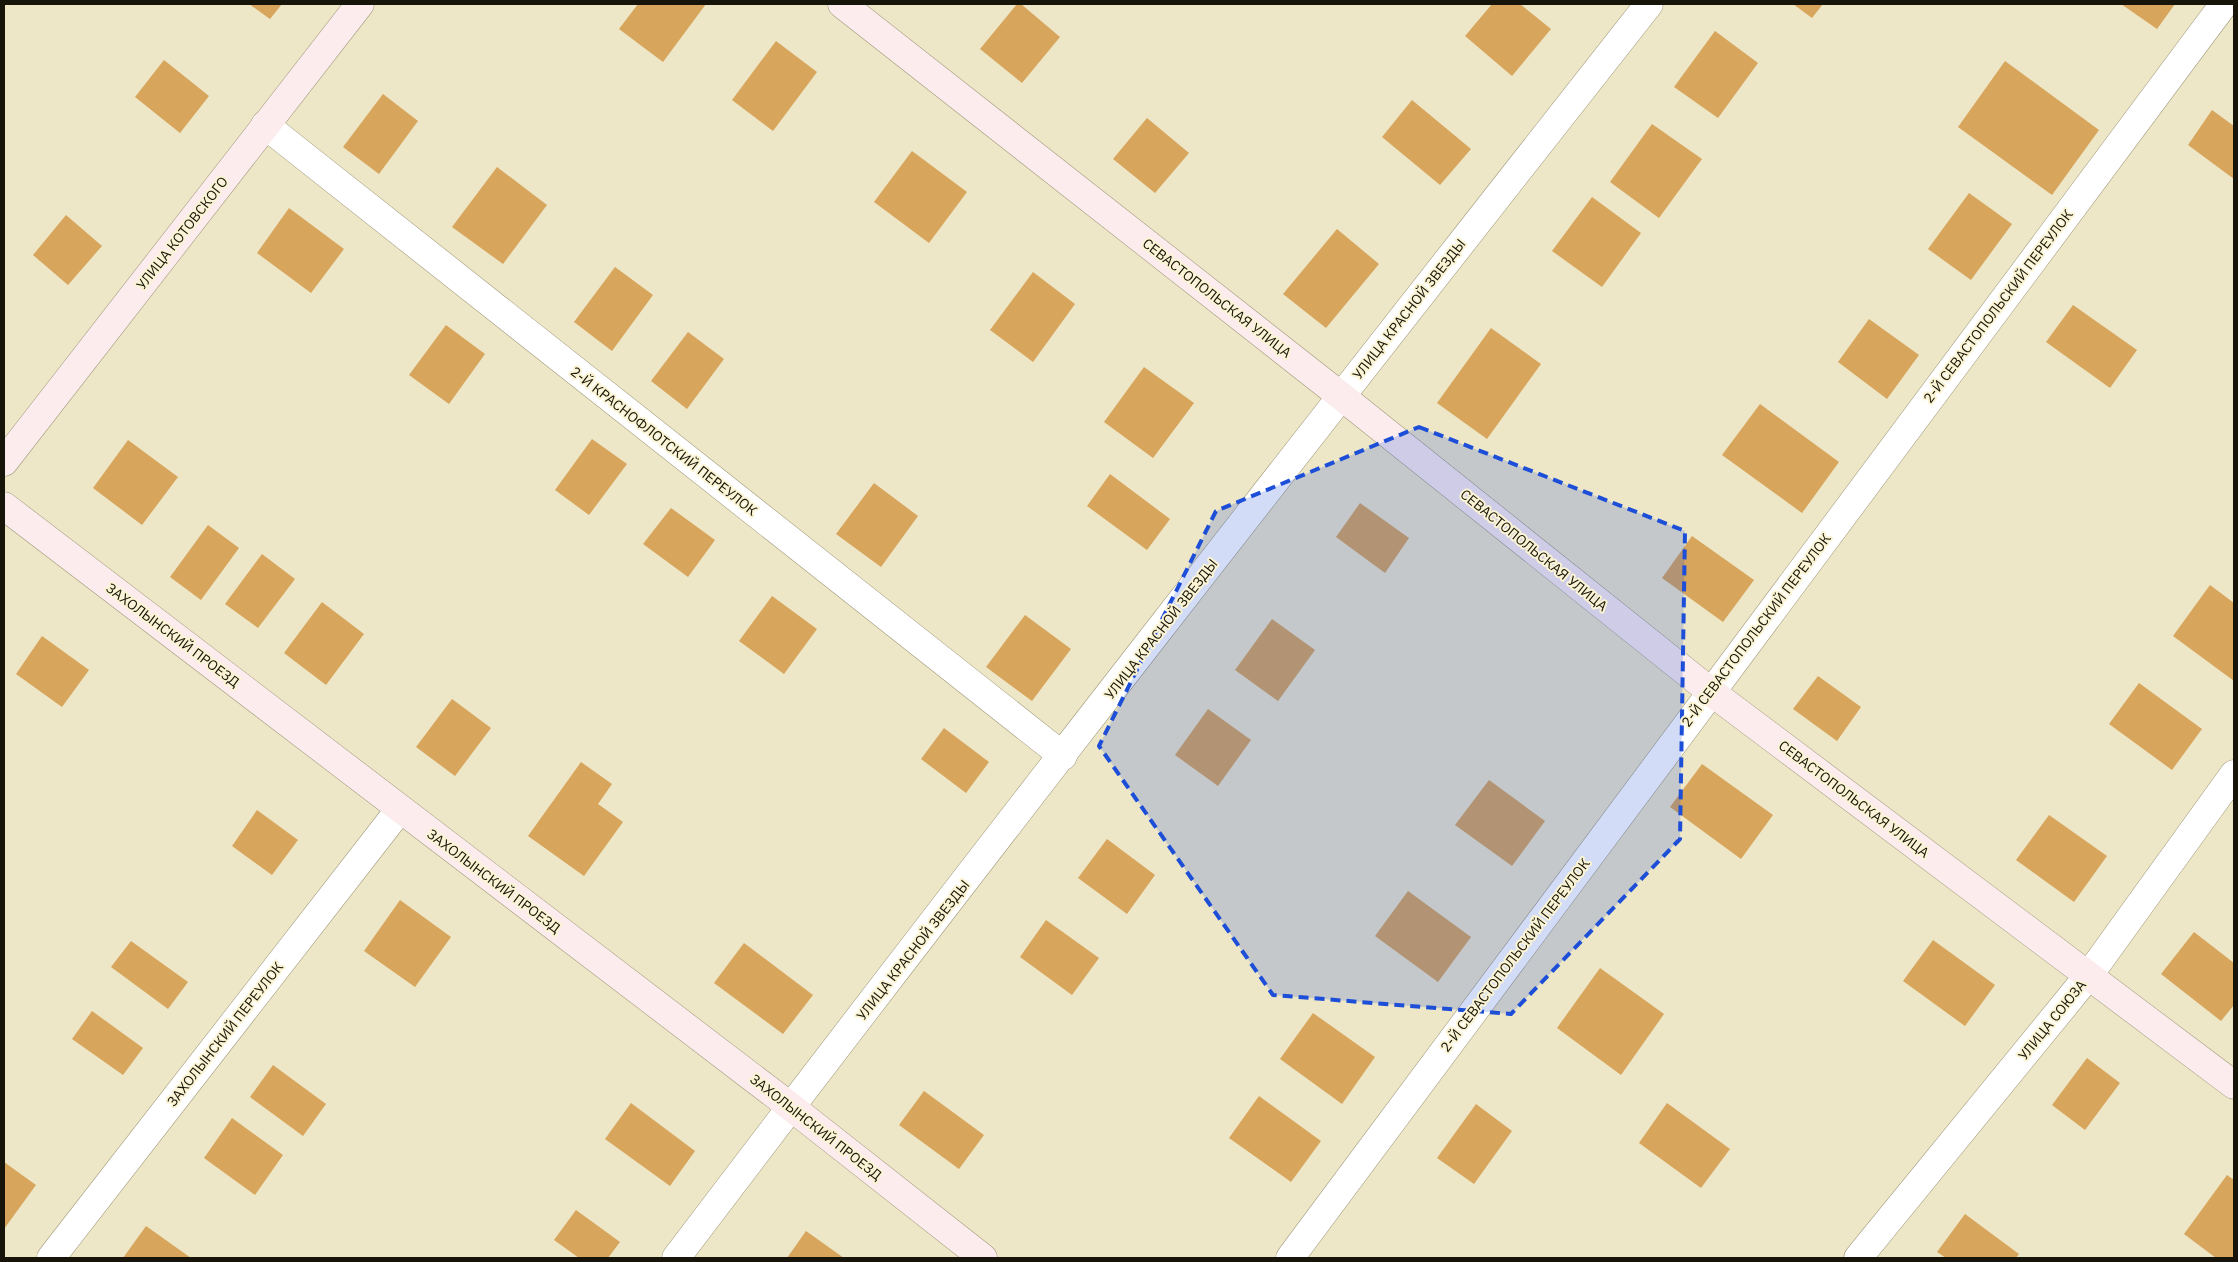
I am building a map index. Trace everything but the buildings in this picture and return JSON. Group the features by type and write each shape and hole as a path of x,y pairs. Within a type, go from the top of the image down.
{"street":[{"name":"УЛИЦА КОТОВСКОГО","path":"4,462 360,4"},
{"name":"СЕВАСТОПОЛЬСКАЯ УЛИЦА","path":"842,4 1341,396 1710,691 2234,1085"},
{"name":"УЛИЦА КРАСНОЙ ЗВЕЗДЫ","path":"676,1258 1341,396 1649,4"},
{"name":"2-Й СЕВАСТОПОЛЬСКИЙ ПЕРЕУЛОК","path":"1290,1258 1710,691 2224,4"},
{"name":"2-Й КРАСНОФЛОТСКИЙ ПЕРЕУЛОК","path":"265,125 1063,756"},
{"name":"ЗАХОЛЫНСКИЙ ПРОЕЗД","path":"4,506 791,1107 983,1258"},
{"name":"УЛИЦА СОЮЗА","path":"1858,1258 2089,975 2234,774"},
{"name":"ЗАХОЛЫНСКИЙ ПЕРЕУЛОК","path":"51,1258 400,809"}],"highlighted area":[{"path":"1419,427 1685,531 1680,839 1511,1014 1273,995 1099,746 1216,511"}]}
